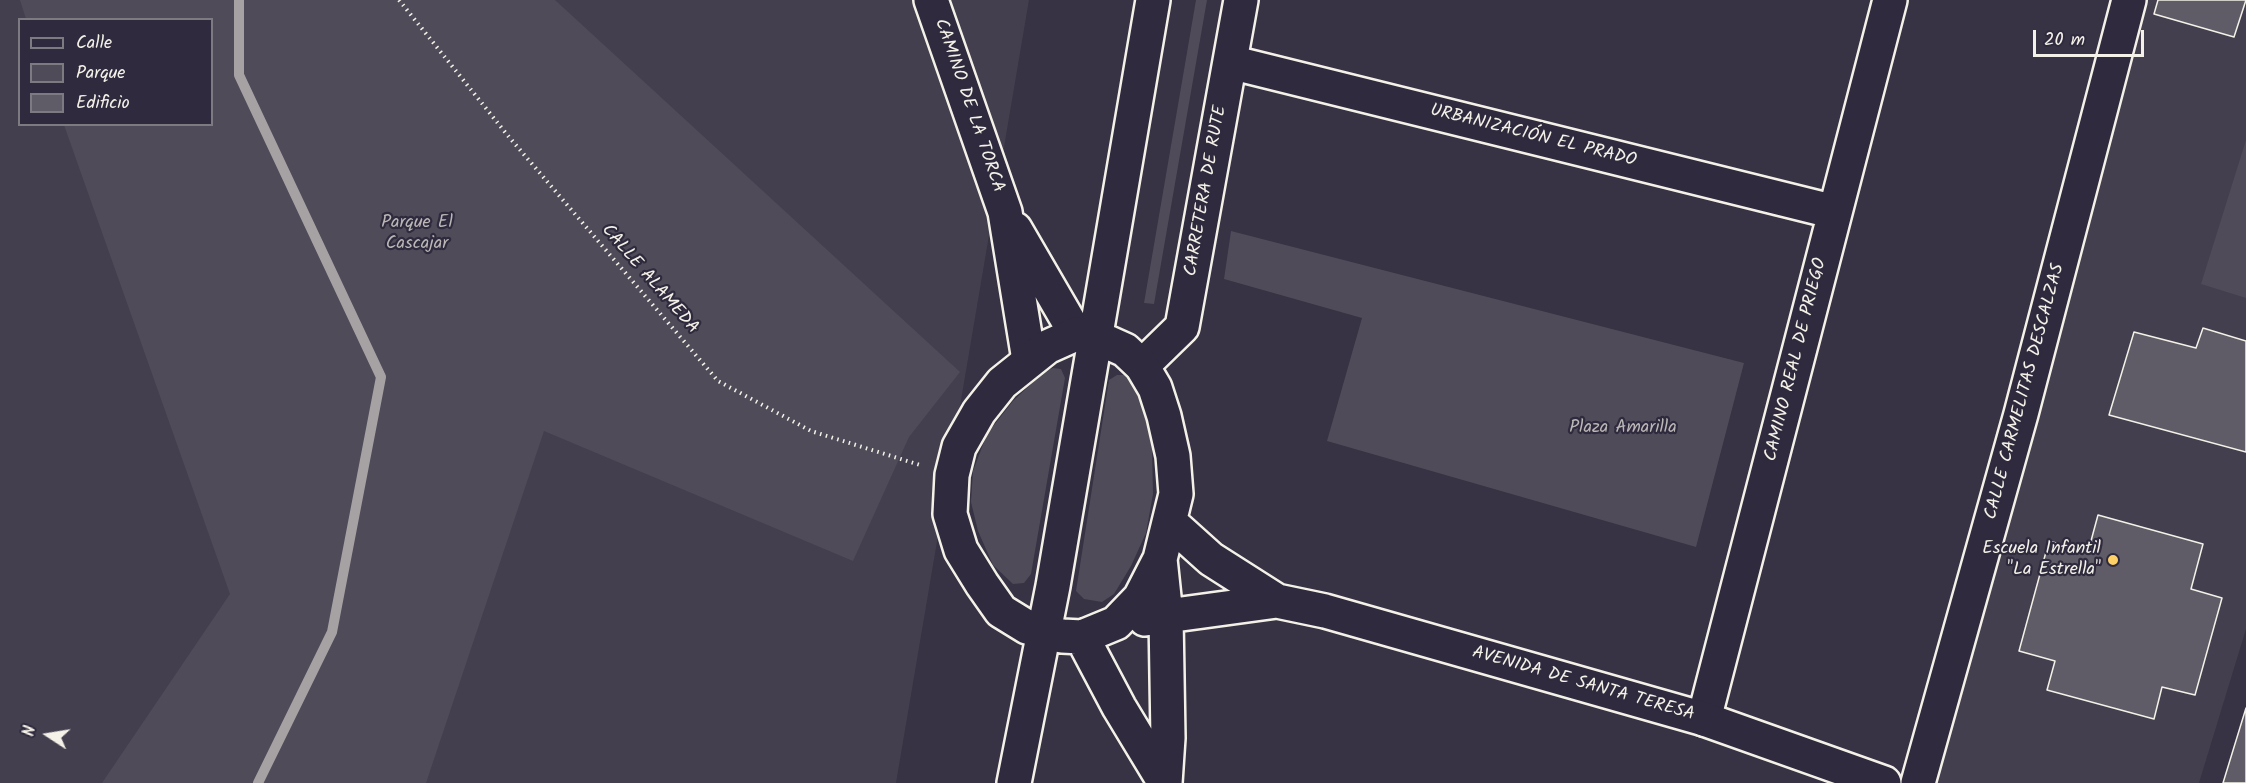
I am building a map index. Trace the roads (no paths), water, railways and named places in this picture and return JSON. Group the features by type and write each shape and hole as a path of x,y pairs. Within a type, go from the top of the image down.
{"street":[{"name":"CAMINO DE LA TORCA","path":"931,0 1005,212 1029,360"},
{"path":"1014,783 1044,633 1086,335 1153,0"},
{"name":"CARRETERA DE RUTE","path":"1142,366 1182,327 1241,0"},
{"name":"CAMINO REAL DE PRIEGO","path":"1704,719 1890,0"},
{"name":"CALLE CARMELITAS DESCALZAS","path":"1918,783 2021,414 2129,0"},
{"name":"URBANIZACIÓN EL PRADO","path":"1230,62 1835,212"},
{"name":"CAMINO DE LA TORCA","path":"1005,212 1086,335"},
{"path":"1086,335 1125,350 1142,366 1155,388 1173,456 1176,494 1171,523 1160,559 1140,598 1116,623 1082,637 1044,633 1027,627 1001,611 961,550 950,514 952,475 959,447 979,412 1002,383 1047,347 1086,335"},
{"name":"AVENIDA DE SANTA TERESA","path":"1171,523 1211,559 1277,600 1335,614 1704,719 1884,783"},
{"path":"1160,559 1166,616 1168,738 1165,783"},
{"name":"AVENIDA DE SANTA TERESA","path":"1116,623 1277,600"},
{"path":"1082,637 1119,707 1165,783"}],"waterway":[{"path":"239,0 239,75 381,377 332,632 258,783"}],"place":[{"name":"Escuela Infantil \"La Estrella\"","path":"2113,560"}],"park label":[{"name":"Parque El Cascajar","path":"417,234"},
{"name":"Plaza Amarilla","path":"1623,429"}]}
